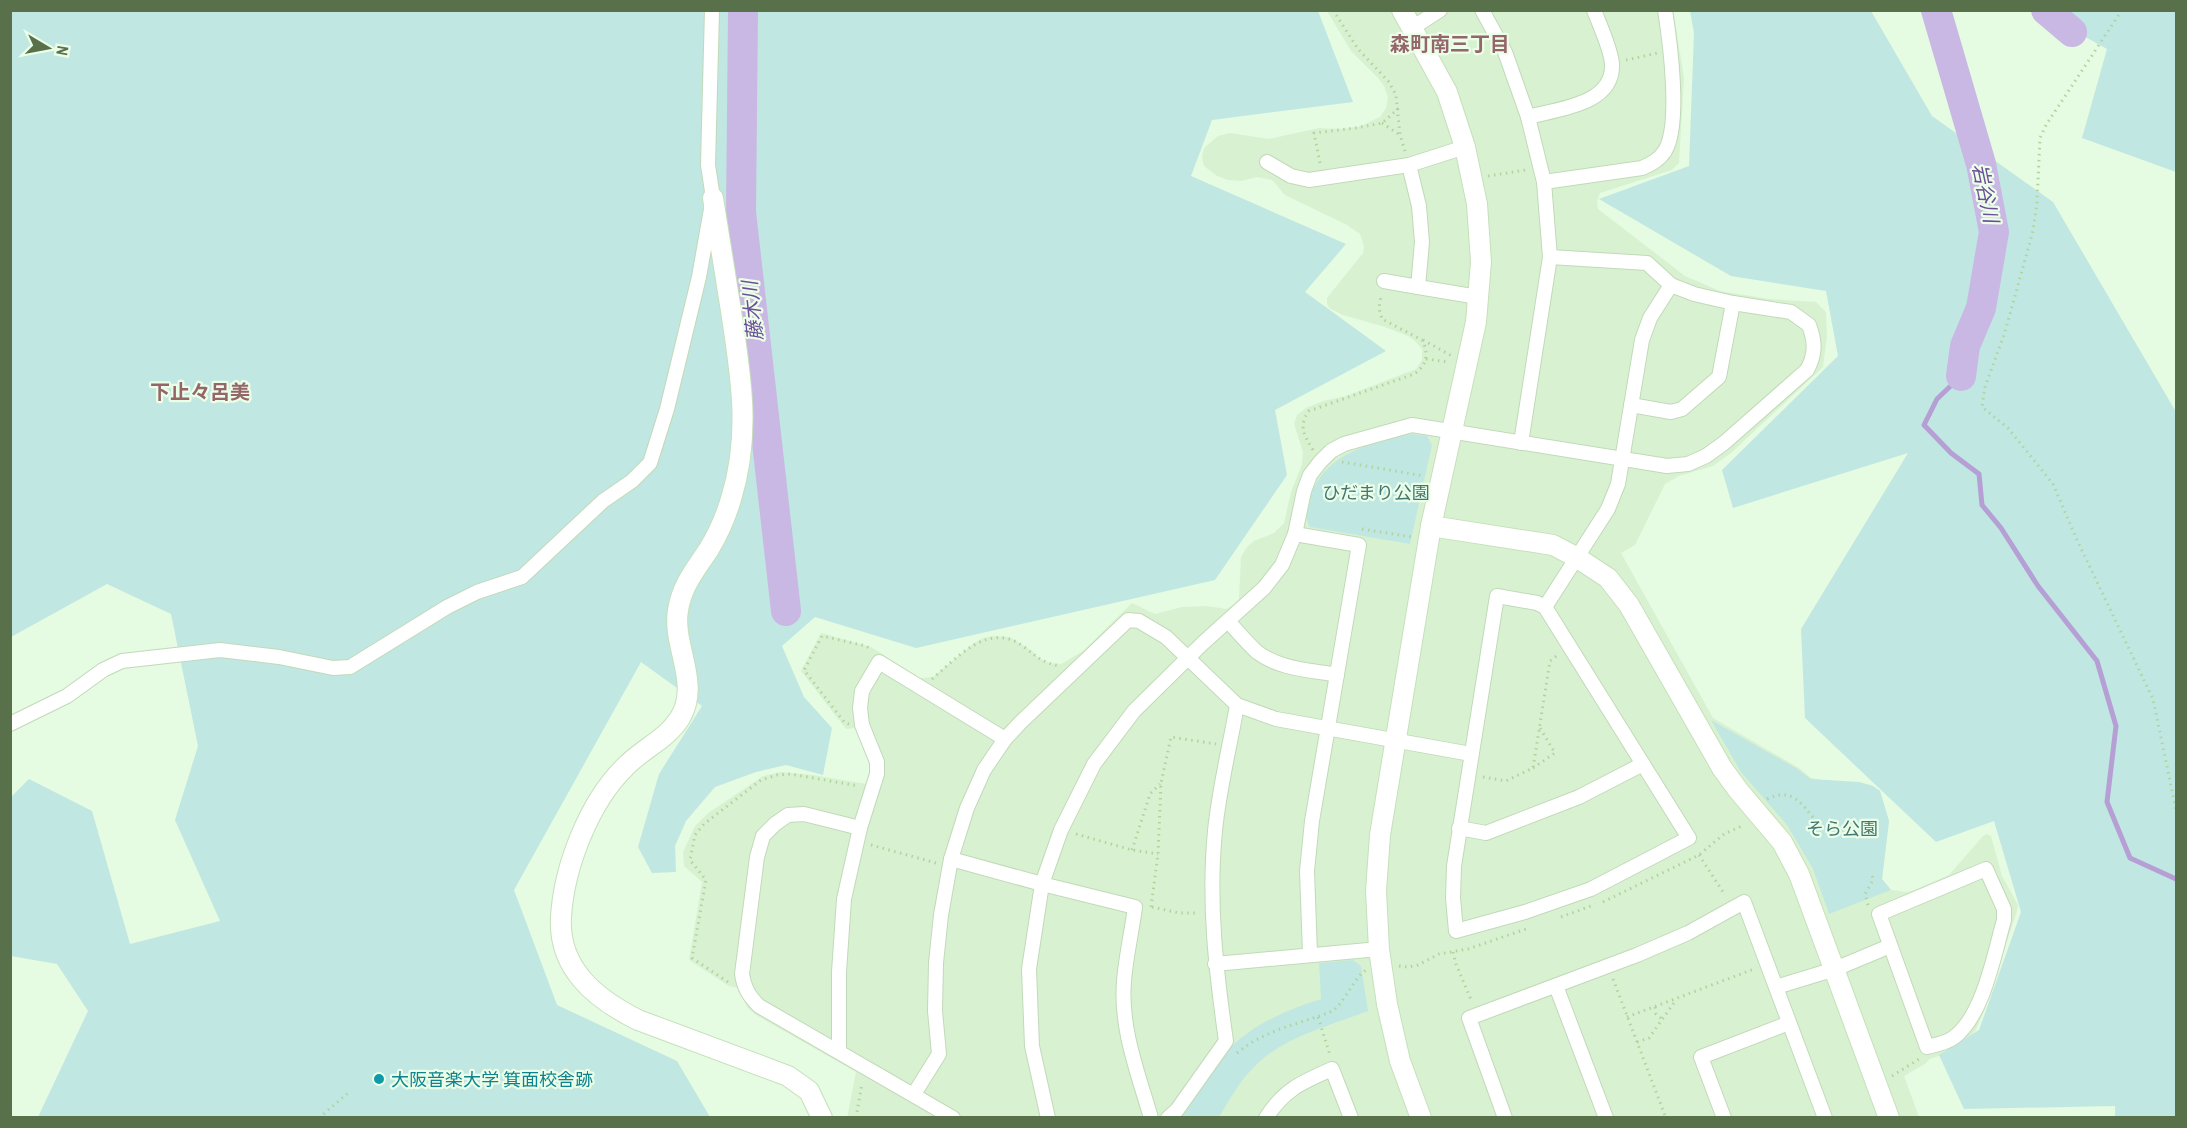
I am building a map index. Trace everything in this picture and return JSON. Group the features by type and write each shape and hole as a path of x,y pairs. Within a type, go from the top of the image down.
{"street":[{"path":"712,10 708,165 742,384 743,432 738,472 722,523 710,548 687,580 681,594 677,612 678,630 688,677 687,696 680,717 667,733 626,766 605,790 588,817 564,891 561,920 564,947 575,971 594,994 638,1020 788,1076 808,1091 822,1118"},
{"path":"1402,10 1447,92 1465,147 1477,204 1480,262 1476,322 1431,526 1380,835 1376,891 1380,958 1387,1004 1400,1061 1421,1118"},
{"path":"1412,28 1440,10"},
{"path":"1482,10 1505,52 1528,117 1544,182 1550,257 1521,443"},
{"path":"1528,117 1590,100 1604,90 1611,77 1612,63 1594,10"},
{"path":"1544,182 1642,168 1655,162 1665,151 1670,139 1673,99 1671,50 1665,10"},
{"path":"1267,162 1300,179 1322,178 1409,165 1465,147"},
{"path":"1409,165 1419,206 1422,242 1418,287"},
{"path":"10,724 67,696 103,670 122,661 220,650 279,657 333,668 350,667 447,607 477,592 522,577 603,501 633,481 650,463 667,409 696,288 713,198"},
{"path":"1047,1118 1032,1046 1029,969 1042,884 1061,830 1094,764 1134,711 1187,658 1264,588 1282,565 1295,534 1304,491 1310,475 1321,460 1344,444 1412,425 1622,460 1667,466 1688,464 1706,456 1724,443 1807,370 1813,358 1815,345 1809,325 1791,312 1694,294 1671,285 1647,263 1550,257"},
{"path":"1384,281 1478,297"},
{"path":"1545,607 1608,509 1618,484 1642,340 1650,318 1671,285"},
{"path":"1631,405 1671,412 1682,410 1719,377 1733,303"},
{"path":"1431,526 1553,545 1608,578 1629,604 1722,768 1782,842 1799,874 1889,1118"},
{"path":"1295,534 1359,545 1312,821 1307,871 1310,954"},
{"path":"1497,597 1537,603 1545,607 1689,838 1591,889 1525,912 1456,931 1453,898 1454,866 1497,597"},
{"path":"914,1094 939,1054 934,1011 941,915 951,863 967,808 984,770 1005,740 1128,620 1139,621 1166,637 1237,705 1276,719 1471,754"},
{"path":"1228,621 1256,651 1268,659 1282,665 1337,675"},
{"path":"839,1052 838,972 844,899 859,834 877,774 877,762 862,724 860,708 862,691 879,662 1005,740"},
{"path":"1168,1118 1177,1110 1226,1041 1215,964 1212,914 1215,830 1237,705"},
{"path":"1459,828 1486,833 1580,797 1643,764"},
{"path":"859,834 804,814 788,815 763,836 757,856 742,974 744,985 750,998 759,1006 953,1118"},
{"path":"951,863 1135,907 1124,981 1125,1017 1129,1044 1151,1118"},
{"path":"1986,869 2004,909 2004,920 1979,1004 1972,1019 1962,1032 1951,1040 1927,1047 1879,914 1986,869"},
{"path":"1505,1118 1469,1018 1608,966 1688,933 1744,902 1825,1118"},
{"path":"1776,987 1835,969 1890,946"},
{"path":"1215,964 1310,954 1380,958"},
{"path":"1556,986 1606,1118"},
{"path":"1724,1118 1701,1057 1789,1023"},
{"path":"1266,1118 1274,1104 1294,1086 1332,1069 1351,1118"}],"path":[{"path":"1333,10 1358,49 1389,82 1396,95 1400,135 1409,165"},
{"path":"2122,10 2046,125 2040,138 2037,202 2033,231 2005,332 1985,387 1982,406 2008,428 2053,484 2077,540 2153,699 2176,810"},
{"path":"1612,63 1671,50"},
{"path":"1322,178 1314,133 1382,123 1399,108"},
{"path":"1382,123 1400,135"},
{"path":"1483,177 1540,168"},
{"path":"1384,281 1379,308 1382,319 1455,358 1447,362 1426,358"},
{"path":"1422,340 1426,358 1420,370 1309,411 1303,421 1303,432 1321,460 1428,477"},
{"path":"862,724 845,723 804,670 822,636 866,646 872,650 879,662"},
{"path":"922,688 976,642 989,638 1012,640 1047,664 1061,666 1069,676"},
{"path":"1533,768 1550,661 1570,646"},
{"path":"1468,774 1506,780 1533,768 1555,753 1539,727"},
{"path":"1151,907 1158,854 1161,783 1171,737 1230,746"},
{"path":"1132,850 1150,794 1161,783"},
{"path":"1773,796 1785,795 1797,799 1816,820"},
{"path":"1554,919 1612,898 1699,855 1724,834 1750,823"},
{"path":"1061,830 1132,850 1158,854"},
{"path":"859,834 951,863"},
{"path":"1689,838 1733,908"},
{"path":"1870,911 1865,894 1873,880 1872,873"},
{"path":"1135,907 1151,907 1179,913 1212,914"},
{"path":"1232,1058 1255,1040 1273,1031 1333,1011 1362,972 1380,958 1408,968 1439,954 1500,939 1531,927"},
{"path":"1456,931 1454,952 1456,964 1478,1014"},
{"path":"1627,1017 1767,964"},
{"path":"1608,966 1666,1118"},
{"path":"1637,1042 1648,1038 1677,998"},
{"path":"1654,1007 1656,1014 1662,1019"},
{"path":"1318,1017 1330,1052 1332,1069"},
{"path":"1888,1078 1918,1060 1927,1047"},
{"path":"856,1118 865,1066"},
{"path":"319,1118 348,1093"}],"shaded area":[{"path":"1673,10 1684,78 1679,163 1672,170 1600,193 1597,202 1598,209 1685,276 1720,291 1769,299 1816,302 1826,312 1827,336 1823,367 1731,453 1713,466 1679,476 1665,484 1635,545 1621,553 1713,718 1799,768 1811,778 1833,782 1859,782 1873,786 1880,791 1889,821 1882,879 1891,890 1907,892 1949,875 1983,836 1987,834 1991,836 2002,876 2018,905 2017,911 1975,1032 1944,1054 1930,1059 1904,1076 1919,1117 847,1118 856,1072 756,1015 747,1007 738,988 729,986 689,960 702,882 684,866 683,852 695,826 707,814 763,776 781,772 867,784 870,775 869,762 855,728 846,729 801,671 821,633 871,647 920,678 933,677 973,644 983,638 993,636 1010,637 1039,658 1049,663 1061,664 1083,651 1132,603 1155,614 1182,607 1207,606 1226,609 1233,605 1239,599 1241,557 1247,547 1254,541 1274,533 1284,523 1291,492 1302,464 1303,452 1294,424 1297,415 1306,408 1323,401 1346,396 1416,369 1422,360 1422,349 1408,336 1343,315 1329,308 1327,298 1363,253 1364,246 1360,234 1347,225 1285,195 1272,180 1257,177 1241,181 1217,176 1204,166 1202,157 1204,148 1218,136 1230,133 1269,139 1319,128 1342,129 1361,126 1380,117 1386,108 1388,97 1384,86 1351,51 1327,11"}],"green space":[{"path":"11,11 1318,11 1353,102 1212,120 1191,176 1346,244 1305,292 1386,351 1275,410 1287,475 1215,580 916,648 815,617 782,646 804,697 832,728 823,775 786,765 756,772 715,787 686,821 675,846 676,872 652,873 638,847 659,774 702,706 641,662 514,890 557,1005 677,1061 710,1117 38,1117 88,1011 57,964 11,956 11,797 29,779 92,811 130,944 220,921 175,820 198,746 171,614 107,584 11,637"},
{"path":"1690,11 1871,11 1932,116 2053,202 2176,412 2176,1117 2115,1117 2115,1106 1964,1109 1939,1055 1979,1030 2021,912 1994,821 1936,842 1805,718 1801,629 1908,453 1733,508 1722,470 1838,356 1826,291 1731,276 1599,199 1689,166 1694,33"},
{"path":"2039,11 2176,11 2176,172 2082,138 2107,49"},
{"name":"ひだまり公園","path":"1412,434 1427,436 1432,445 1410,544 1310,527 1306,515 1309,500 1317,481 1327,469 1338,460 1366,446"},
{"name":"そら公園","path":"1711,720 1796,768 1811,779 1859,782 1873,786 1880,791 1889,821 1882,879 1891,890 1829,914 1813,869 1787,825 1741,772"},
{"path":"1353,960 1361,966 1368,1011 1292,1040 1265,1057 1243,1079 1219,1117 1181,1118 1214,1067 1236,1043 1276,1016 1321,999 1319,963"}],"waterway":[{"name":"藤木川","path":"743,10 741,212 786,611"},
{"name":"岩谷川","path":"1936,10 1981,164 1994,232 1981,308 1965,346 1961,376"},
{"path":"2046,10 2072,32"},
{"path":"1961,376 1937,399 1924,425 1951,453 1979,474 1982,505 2001,528 2038,586 2097,661 2116,726 2107,802 2130,858 2176,879"}],"place":[{"name":"大阪音楽大学 箕面校舎跡","path":"379,1079"}],"district":[{"name":"森町南三丁目","path":"1450,43"},
{"name":"下止々呂美","path":"200,391"}]}
